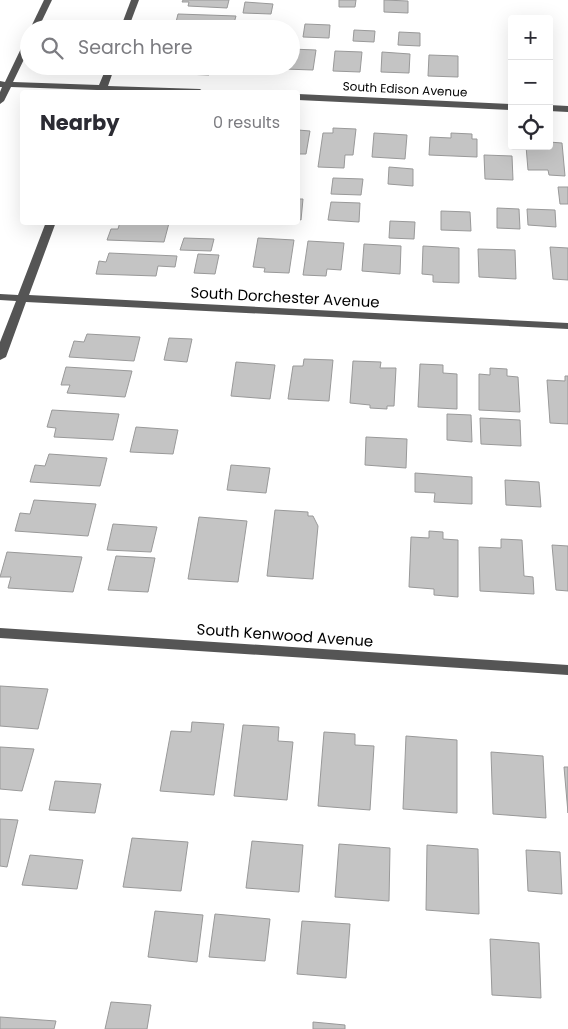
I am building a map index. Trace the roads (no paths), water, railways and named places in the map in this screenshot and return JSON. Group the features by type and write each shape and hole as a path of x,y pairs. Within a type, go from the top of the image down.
{"street":[{"path":"38,20 48,0"},
{"path":"127,20 135,0"},
{"path":"0,101 4,84 20,56"},
{"path":"4,84 102,90 108,75"},
{"name":"South Edison Avenue","path":"300,97 508,107"},
{"path":"553,108 568,109"},
{"path":"0,357 50,225"},
{"name":"South Dorchester Avenue","path":"0,297 568,326"},
{"name":"South Kenwood Avenue","path":"0,633 568,670"}]}
